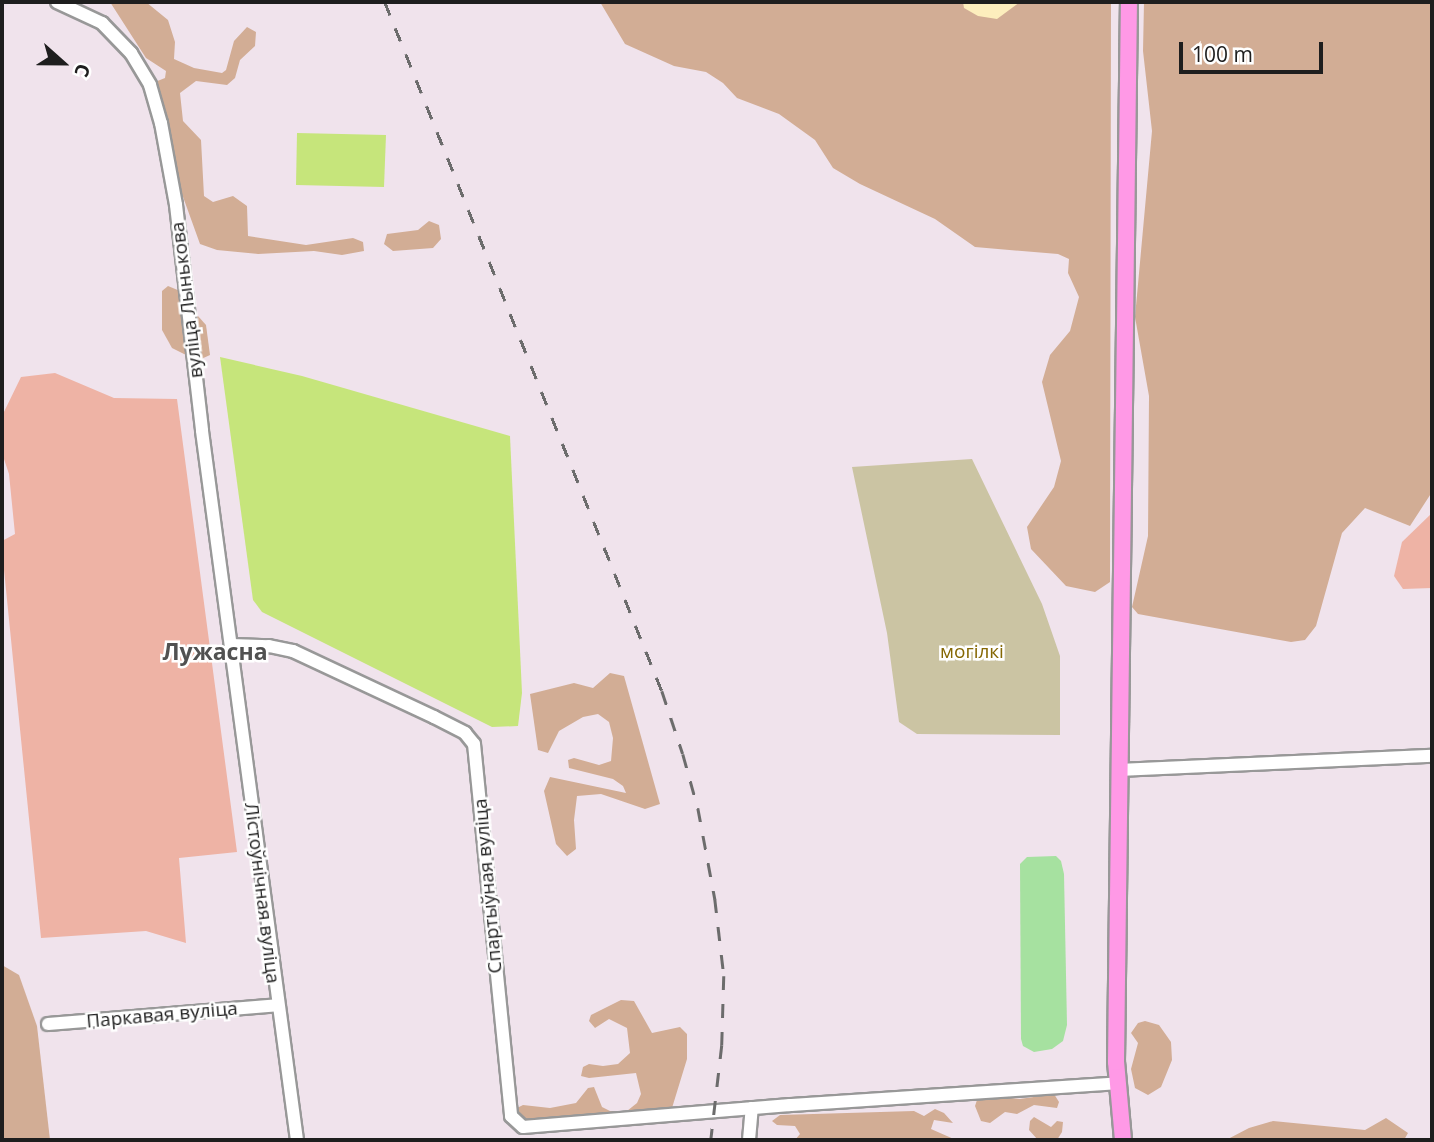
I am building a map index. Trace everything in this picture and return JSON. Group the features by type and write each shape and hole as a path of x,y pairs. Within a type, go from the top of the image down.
{"main road":[{"path":"1123,1140 1117,1083 1129,2"}],"street":[{"name":"вуліца Лынькова","path":"57,2 102,23 131,52 150,85 161,123 176,205 231,645"},
{"name":"Лістоўнічная вуліца","path":"231,645 276,1005 297,1140"},
{"name":"Спартыўная вуліца","path":"231,645 269,646 293,651 435,717 465,733 474,744 512,1116 523,1127 1117,1083"},
{"path":"1119,770 1432,756"},
{"name":"Паркавая вуліца","path":"48,1024 276,1005"},
{"path":"750,1140 752,1108"}],"shaded area":[{"path":"110,2 146,2 168,20 175,42 174,59 194,68 222,73 226,70 234,41 247,27 256,32 255,46 240,60 235,78 227,85 196,81 180,93 183,121 201,140 204,196 213,202 233,196 247,206 248,236 306,245 353,238 363,242 364,251 342,255 314,251 258,254 217,250 200,244 178,183 155,82 165,78 166,71 146,58"},
{"path":"600,2 1111,2 1110,582 1095,592 1066,586 1031,549 1027,527 1054,487 1061,461 1042,382 1050,355 1070,331 1079,297 1068,273 1069,259 1058,254 975,247 935,219 860,184 833,168 815,140 779,114 737,98 723,83 706,72 674,66 625,44"},
{"path":"963,2 1020,2 997,19 978,16 964,8"},
{"path":"1144,2 1432,2 1432,492 1410,526 1365,508 1342,533 1316,626 1305,640 1291,642 1138,614 1132,607 1148,536 1149,396 1135,317 1152,131 1143,51"},
{"path":"297,133 386,135 384,187 296,185"},
{"path":"429,221 439,225 441,239 433,248 393,251 384,244 387,234 418,230"},
{"path":"168,286 180,291 188,356 172,348 162,330 162,291"},
{"path":"198,316 206,325 210,355 199,360 192,319"},
{"path":"220,357 302,376 510,436 522,693 518,726 492,727 262,612 253,600"},
{"path":"55,373 114,398 177,399 237,852 179,858 186,943 146,931 41,938 2,550 2,541 15,534 9,474 2,453 2,416 21,377"},
{"path":"1432,513 1432,588 1403,589 1394,576 1402,542"},
{"path":"610,673 624,676 660,804 645,809 601,794 577,796 574,820 576,849 567,856 556,844 544,791 550,777 626,793 623,786 613,779 569,768 568,760 574,758 599,765 611,761 613,738 609,722 598,714 583,717 559,731 548,753 538,750 530,694 574,683 593,688"},
{"path":"1056,856 1061,861 1064,874 1067,1025 1063,1041 1052,1049 1034,1052 1023,1046 1021,1039 1020,864 1027,857"},
{"path":"2,965 19,975 37,1026 50,1140 2,1140"},
{"path":"621,1000 634,1001 652,1033 680,1027 687,1034 687,1059 672,1108 660,1113 527,1123 519,1119 517,1108 523,1105 550,1108 576,1103 588,1088 594,1087 602,1107 610,1111 627,1111 637,1103 641,1094 636,1073 589,1078 581,1076 583,1067 589,1064 618,1064 630,1053 627,1028 609,1019 595,1028 589,1021 591,1015"},
{"path":"1145,1021 1159,1025 1171,1042 1172,1060 1161,1087 1148,1095 1135,1088 1131,1069 1138,1043 1131,1033 1138,1023"},
{"path":"1054,1094 1059,1102 1057,1108 1034,1105 1017,1114 1005,1112 990,1123 981,1121 975,1106 977,1100 989,1096 1020,1099"},
{"path":"935,1109 944,1113 953,1123 934,1120 931,1129 956,1140 795,1140 800,1134 795,1126 777,1125 772,1121 780,1115 914,1111 924,1116"},
{"path":"1034,1117 1051,1127 1057,1121 1063,1122 1062,1132 1057,1140 1038,1140 1029,1130 1030,1121"},
{"path":"1386,1118 1408,1133 1404,1140 1226,1140 1249,1128 1273,1121 1365,1130"}],"green space":[{"name":"могілкі","path":"972,459 1042,604 1060,656 1060,735 917,734 899,722 887,633 852,467"}],"railway":[{"path":"385,2 662,691 683,754 698,808 715,899 724,976 722,1045 711,1140"}],"district":[{"name":"Лужасна","path":"215,651"}]}
